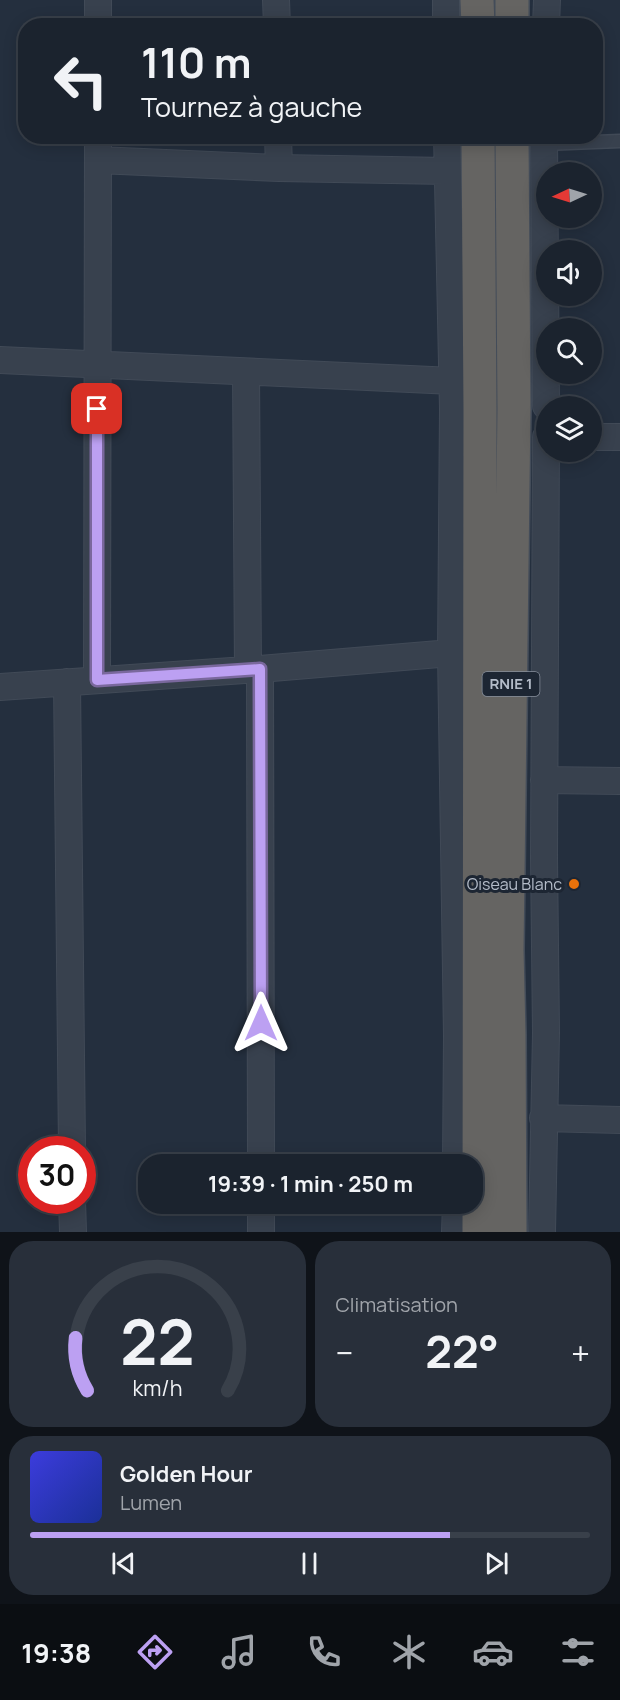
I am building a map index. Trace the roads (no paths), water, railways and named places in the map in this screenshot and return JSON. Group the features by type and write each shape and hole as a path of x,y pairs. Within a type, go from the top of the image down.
{"highway":[{"path":"477,0 478,18"},
{"path":"512,0 512,18"},
{"name":"RNIE 1","path":"478,144 481,952 479,1232"},
{"name":"RNIE 1","path":"510,1232 509,1034 481,952 514,410 512,144"}],"street":[{"path":"98,0 98,18"},
{"path":"276,0 277,18"},
{"path":"446,0 446,18"},
{"path":"546,18 547,0"},
{"path":"278,144 279,168"},
{"path":"447,144 453,381 451,653 481,952 457,1154"},
{"path":"544,144 546,396"},
{"path":"97,680 98,148 279,168 447,171"},
{"path":"0,360 453,381"},
{"path":"246,372 254,669 261,1154"},
{"path":"602,437 620,437"},
{"path":"542,1232 546,1033 544,948 546,462"},
{"path":"0,687 451,653"},
{"path":"67,682 72,1136"},
{"path":"544,780 620,780"},
{"path":"481,952 544,948"},
{"path":"543,1118 620,1120"},
{"path":"72,1214 73,1232"},
{"path":"261,1214 261,1232"},
{"path":"455,1232 456,1214"}],"lane":[{"path":"603,141 620,141"}],"place":[{"name":"Oiseau Blanc","path":"574,884"}]}
